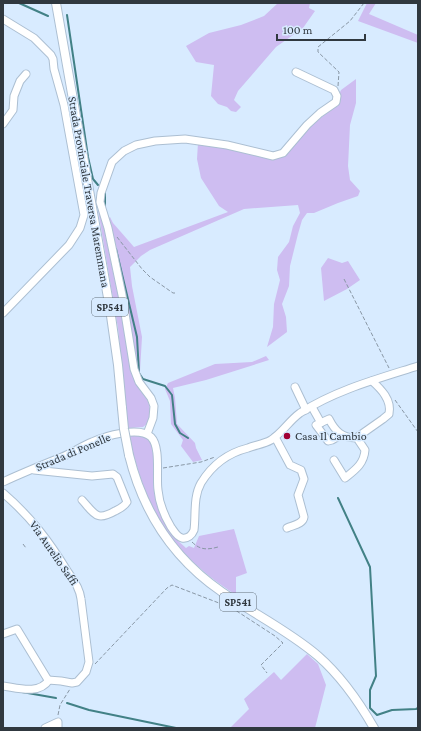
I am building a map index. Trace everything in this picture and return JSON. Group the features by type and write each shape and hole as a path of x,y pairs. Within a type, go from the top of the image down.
{"main road":[{"name":"Strada Provinciale Traversa Maremmana","path":"56,5 113,326 124,429 136,482 146,505 160,530 180,556 196,572 211,584 286,632 321,659 343,683 361,707 374,728"}],"street":[{"path":"3,19 34,38 51,55 53,59 54,69 64,105 84,215 80,228 69,245 3,313"},
{"path":"296,72 334,90 337,96 336,102 320,113 307,125 283,153 273,156 185,138 142,143 127,149 114,160 101,192 101,205 108,228 122,295 134,369 139,382 151,398 154,406 154,415 147,434 153,439 155,445 158,494 168,520 179,536 183,538 188,537 194,530 198,489 202,481 218,462 235,452 267,442 296,416 343,391 418,366"},
{"path":"3,124 12,112 14,96 20,81 26,74"},
{"path":"88,188 101,192"},
{"path":"92,206 101,205"},
{"path":"341,435 332,440 327,440 316,425 329,419 341,435 358,438 386,418 390,412 385,395 372,381"},
{"path":"295,387 309,409 321,423"},
{"name":"Strada di Ponelle","path":"3,482 102,438 140,432 147,434"},
{"path":"274,437 290,465 301,470 304,479 304,483 298,495 304,520 288,528"},
{"path":"334,460 345,478 358,467 364,458 365,450 358,438"},
{"path":"31,470 92,476 113,474 117,477 127,502 121,508 108,516 101,517 96,515 82,500"},
{"name":"Via Aurelio Saffi","path":"3,494 18,505 34,522 79,590 83,610 89,662 88,668"},
{"path":"3,634 17,629 46,679 61,680 72,683 80,680 88,668"},
{"path":"3,686 35,690 44,686 49,680"},
{"path":"45,728 58,725"}],"path":[{"path":"337,96 339,72 318,52 318,47 350,21 364,3"},
{"path":"108,228 114,233 150,277 175,293"},
{"path":"344,279 391,375"},
{"path":"392,395 418,432"},
{"path":"157,469 201,462 217,456"},
{"path":"188,537 198,548 208,550 218,547"},
{"path":"23,544 26,548"},
{"path":"88,668 96,664 167,588 172,585 232,608 283,643 261,665 267,673"},
{"path":"58,725 59,708 72,683"}],"shaded area":[{"path":"278,3 310,3 309,8 315,11 303,28 276,47 238,91 234,100 241,107 236,112 231,111 227,107 218,104 211,96 214,65 196,62 186,46 209,33 241,25 264,16"},
{"path":"367,3 376,3 369,14 418,35 418,43 358,21"},
{"path":"356,79 356,103 350,125 348,166 350,180 360,191 358,196 314,213 307,213 302,220 290,266 289,286 282,304 286,317 287,332 267,347 273,327 274,304 280,280 277,270 278,257 289,242 293,226 300,213 298,205 244,209 150,250 141,256 130,267 132,286 142,337 140,371 137,370 121,270 109,218 110,217 113,223 134,247 228,212 219,206 201,178 197,159 198,143 226,147 248,154 276,159 287,153 312,125 332,109 341,90"},
{"path":"98,210 102,219 133,377 139,389 148,401 151,412 148,423 143,427 128,428 118,328"},
{"path":"328,258 342,263 348,261 360,280 347,289 324,301 321,268"},
{"path":"266,356 269,360 206,380 173,388 177,424 195,443 202,460 193,462 181,446 183,440 171,424 170,401 165,389 168,383 215,364 252,362"},
{"path":"129,436 143,436 150,442 154,462 154,490 158,507 164,523 170,533 186,548 189,546 194,548 199,536 234,529 247,573 236,577 236,595 213,579 194,563 164,528 144,487"},
{"path":"307,654 318,664 326,685 315,728 230,728 249,709 244,699 274,672 281,680"}],"waterway":[{"path":"19,3 48,16"},
{"path":"67,15 88,157 93,179 98,185"},
{"path":"105,193 105,207"},
{"path":"116,249 137,337 139,373 143,379 165,386 172,395 175,424 180,433 188,438"},
{"path":"338,498 370,567 376,676 370,690 370,708 377,715 392,710 418,708"},
{"path":"22,692 56,698"},
{"path":"67,703 89,710 176,728"}],"place":[{"name":"Casa Il Cambio","path":"287,436"}]}
